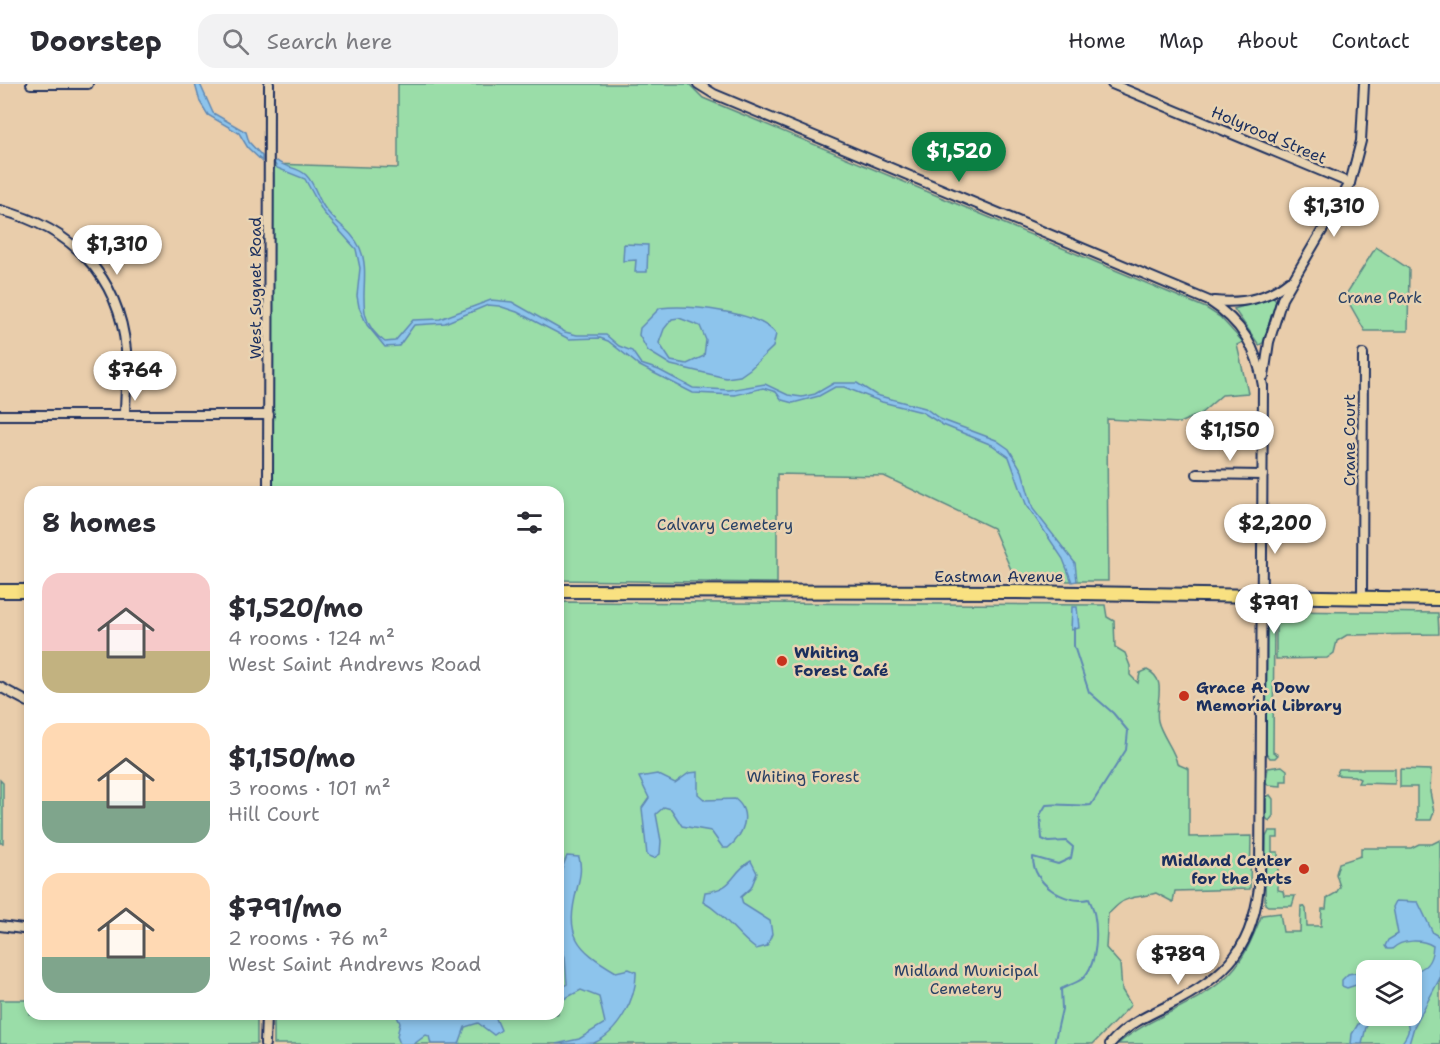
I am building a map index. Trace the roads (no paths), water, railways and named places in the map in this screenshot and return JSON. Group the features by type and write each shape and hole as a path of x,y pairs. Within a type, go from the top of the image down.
{"main road":[{"path":"0,591 24,591"},
{"name":"Eastman Avenue","path":"564,591 1017,592 1440,599"}],"street":[{"path":"31,84 88,84"},
{"name":"West Sugnet Road","path":"268,486 269,84"},
{"path":"698,84 714,94 1209,301 1233,318 1247,335 1255,350 1263,386"},
{"name":"Holyrood Street","path":"1112,84 1350,183"},
{"path":"1110,1044 1133,1024 1213,980 1231,962 1252,927 1257,909 1260,876 1263,386 1272,328 1282,299 1350,183 1361,141 1364,84"},
{"path":"0,210 30,218 58,234 86,255 104,279 114,303 126,352 125,415"},
{"path":"1209,301 1230,303 1251,300 1275,292 1293,278"},
{"name":"Crane Court","path":"1362,598 1363,354"},
{"path":"0,415 269,416"},
{"path":"1197,474 1263,475"},
{"path":"0,687 24,700"},
{"path":"0,926 24,929"},
{"path":"266,1020 266,1044"}],"water":[{"path":"195,84 200,84 213,113 246,132 249,142 262,156 262,161 248,148 239,133 208,115 200,102"},
{"path":"277,161 306,175 328,213 356,241 364,260 364,297 367,321 374,332 385,342 395,341 413,320 440,319 491,300 512,302 565,332 577,335 606,335 619,346 632,351 641,364 659,370 693,388 729,390 765,384 788,395 802,397 815,394 834,383 857,383 876,395 925,408 940,419 996,440 1009,449 1022,471 1033,509 1075,563 1077,581 1072,582 1063,559 1026,504 1009,457 992,445 943,425 922,412 882,402 844,387 835,387 819,396 793,403 782,400 776,392 763,388 735,395 693,393 640,366 608,341 600,338 569,339 517,312 499,306 488,305 445,323 414,325 399,346 385,347 367,325 359,307 357,296 360,268 356,249 323,212 305,179 277,168 274,162"},
{"path":"624,244 648,245 647,272 635,272 636,260 623,261"},
{"path":"672,307 722,311 739,315 767,326 776,334 773,347 750,369 740,376 726,378 671,365 648,351 639,335 640,328 660,308","holes":["679,318 700,326 706,340 704,356 687,364 671,361 659,343 664,329 672,319"]},
{"path":"1072,607 1077,607 1079,628 1071,630"},
{"path":"698,772 698,794 705,800 735,799 740,805 745,817 742,831 728,848 723,848 711,831 682,826 671,809 664,807 656,814 661,841 660,854 654,858 647,855 642,808 649,798 639,777 657,774 675,783 689,773"},
{"path":"567,856 579,857 580,877 572,918 573,929 582,947 616,972 629,969 636,972 633,993 624,1014 611,1031 594,1043 556,1044 579,1039 605,1023 599,997 581,990 564,999 564,986 567,984 564,955 564,863"},
{"path":"751,861 757,873 751,888 741,897 743,904 770,921 772,934 767,946 756,949 718,912 703,902 705,892 722,888"},
{"path":"1396,901 1418,902 1433,933 1440,937 1440,978 1422,1012 1422,968 1428,963 1433,946 1412,941 1387,949 1385,946 1388,940 1398,934 1393,907"},
{"path":"1356,973 1356,985 1347,988 1342,986 1342,980 1348,974"},
{"path":"399,1020 497,1020 501,1030 494,1035 478,1023 465,1027 459,1044 431,1044 429,1036 426,1035 414,1044 400,1044 397,1036"},
{"path":"1357,1026 1367,1026 1362,1044 1351,1044 1352,1034"},
{"path":"1408,1026 1415,1026 1409,1044 1401,1044 1406,1037"}],"waterway":[{"path":"1054,1044 1062,1009 1061,989 1082,979 1088,972 1095,952 1096,928 1089,899 1070,899 1060,895 1044,883 1034,867 1033,857 1058,864 1071,858 1073,847 1066,841 1049,842 1042,839 1040,815 1046,805 1091,805 1126,750 1128,731 1113,713 1089,692 1074,646 1074,628"}],"place":[{"name":"Whiting Forest Café","path":"782,661"},
{"name":"Grace A. Dow Memorial Library","path":"1184,696"},
{"name":"Midland Center for the Arts","path":"1304,869"}],"park label":[{"name":"Crane Park","path":"1380,297"},
{"name":"Calvary Cemetery","path":"725,524"},
{"name":"Whiting Forest","path":"803,776"},
{"name":"Midland Municipal Cemetery","path":"966,979"}]}
